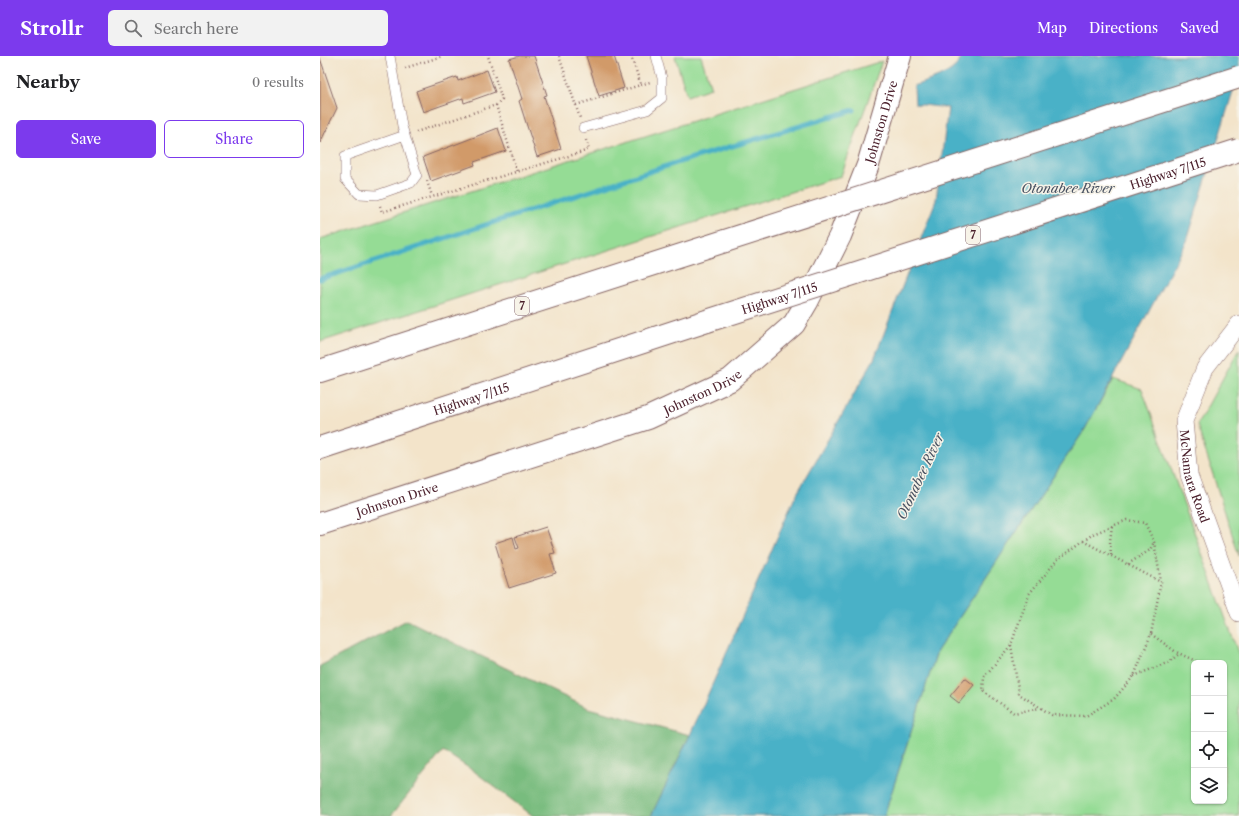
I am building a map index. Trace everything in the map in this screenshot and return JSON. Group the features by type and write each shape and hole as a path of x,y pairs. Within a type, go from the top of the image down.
{"main road":[{"name":"Johnston Drive","path":"320,524 648,418 730,380 794,324 808,302 840,236 868,165 900,56"},
{"name":"7","path":"320,371 1239,77"},
{"name":"Highway 7/115","path":"320,448 707,321 1239,150"}],"street":[{"name":"McNamara Road","path":"1239,324 1205,368 1184,421 1189,475 1239,613"}],"lane":[{"path":"390,56 405,135 417,175 412,183 377,195 359,194 345,179 345,156 405,135"},
{"path":"583,128 647,110 662,98 662,78 656,56"}],"path":[{"path":"394,74 443,56"},
{"path":"405,135 496,105 502,99 488,56"},
{"path":"377,195 382,212 589,150 576,105 559,56"},
{"path":"631,56 641,85"},
{"path":"576,105 662,78"},
{"path":"496,105 517,172"},
{"path":"1012,645 1019,694 1040,708 1052,716 1086,716 1114,699 1134,676 1151,634 1161,582 1154,542 1145,523 1127,520 1093,534 1058,559 1029,594 1012,645 984,677 982,691 1014,712 1040,708"},
{"path":"1111,555 1110,541 1112,526"},
{"path":"1083,541 1161,582"},
{"path":"1128,564 1150,550 1154,542"},
{"path":"1151,634 1180,654 1193,660"},
{"path":"1134,676 1169,662 1180,654"}],"green space":[{"path":"675,56 701,56 711,88 687,96"},
{"path":"882,61 841,176 320,342 320,239"},
{"path":"1239,349 1239,556 1197,425"},
{"path":"1113,379 1142,389 1239,655 1239,816 884,816 937,651 1085,429"},
{"path":"407,620 588,708 690,735 651,816 533,816 475,772 443,751 391,816 320,816 320,666"}],"water":[{"name":"Otonabee River","path":"962,56 1239,56 1239,84 1233,91 1187,241 1085,429 937,651 884,816 651,816 690,735 795,497 874,359 936,200 948,108 915,104 914,86 942,76 954,68"}],"building":[{"path":"520,56 534,56 547,95 544,96 561,149 537,157 519,101 522,99 509,59"},
{"path":"586,56 614,56 624,88 599,96"},
{"path":"320,58 337,108 320,143"},
{"path":"487,70 495,92 464,103 463,98 423,112 416,91 457,77 458,81"},
{"path":"498,128 506,151 474,162 475,165 431,181 423,157"},
{"path":"546,527 555,553 550,554 556,573 509,588 495,543 513,537 516,549 519,548 515,537"},
{"path":"965,678 974,685 959,703 950,696"}],"waterway":[{"path":"320,279 679,162 854,110"}]}
